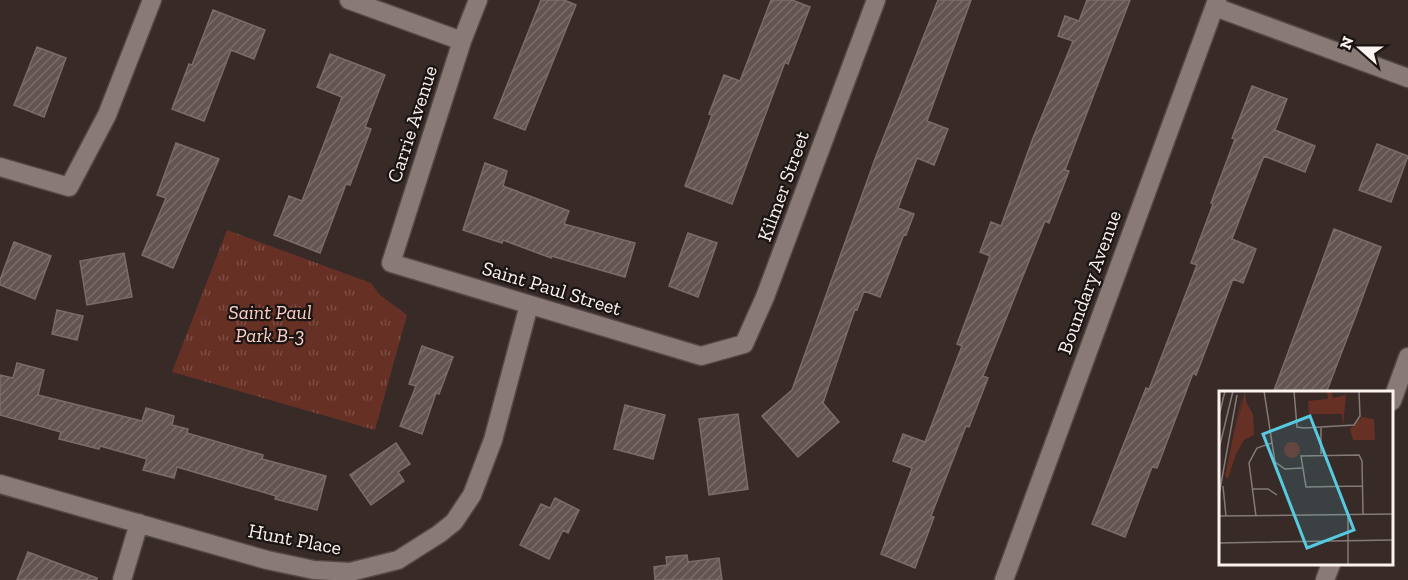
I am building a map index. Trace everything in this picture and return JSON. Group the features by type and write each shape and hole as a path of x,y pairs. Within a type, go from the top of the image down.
{"street":[{"path":"0,167 69,187 107,115 152,0"},
{"path":"349,0 462,41"},
{"name":"Carrie Avenue","path":"391,263 462,41 478,0"},
{"name":"Kilmer Street","path":"701,357 744,344 765,297 876,0"},
{"path":"1216,4 1408,78"},
{"name":"Boundary Avenue","path":"1004,580 1216,4"},
{"name":"Saint Paul Street","path":"391,263 701,357"},
{"name":"Hunt Place","path":"0,484 267,560 314,570 350,572 398,560 454,522 472,495 493,440 529,305"},
{"path":"1393,398 1408,357"},
{"path":"122,580 139,522"},
{"path":"1325,580 1331,565"}],"green space":[{"name":"Saint Paul Park B-3","path":"227,230 371,283 380,295 407,315 375,430 172,372"}],"building":[{"path":"541,0 564,0 576,5 525,130 494,118"},
{"path":"771,0 792,0 810,7 788,64 785,62 732,204 685,186 712,115 709,114 724,75 740,81"},
{"path":"938,0 971,0 927,121 948,129 934,165 917,158 898,208 914,214 880,297 864,291 857,310 855,309 823,403 839,422 798,457 762,416 792,390 875,159"},
{"path":"1087,0 1130,0 1065,170 1069,171 1049,223 1045,221 983,376 988,378 969,427 966,426 931,516 934,517 915,568 881,554 912,468 893,461 903,434 925,442 962,346 957,344 990,256 980,252 991,222 1001,226 1033,138 1073,41 1058,36 1065,16 1079,21"},
{"path":"213,10 265,30 254,59 231,50 204,121 172,109"},
{"path":"37,47 66,58 44,117 14,105"},
{"path":"330,54 385,75 365,127 371,129 350,185 346,184 320,253 274,235 289,196 302,201 342,97 317,87"},
{"path":"1252,86 1287,99 1275,130 1315,146 1305,172 1264,156 1232,239 1256,249 1243,283 1233,279 1196,375 1193,373 1157,468 1152,467 1125,537 1092,524 1146,388 1149,389 1197,265 1191,263 1235,139 1232,138"},
{"path":"176,143 219,159 173,268 142,255 166,198 157,195"},
{"path":"1377,144 1408,156 1391,202 1359,190"},
{"path":"485,163 507,171 503,186 569,211 564,224 635,243 625,277 551,256 551,258 503,240 502,243 463,230"},
{"path":"1334,229 1381,247 1327,391 1274,391"},
{"path":"688,233 717,243 698,297 669,286"},
{"path":"14,242 51,256 35,299 0,285"},
{"path":"124,253 132,297 87,305 80,261"},
{"path":"57,310 83,316 77,340 52,334"},
{"path":"422,346 453,357 439,394 436,393 422,434 400,426 416,386 409,384"},
{"path":"17,363 44,370 38,395 142,421 146,408 174,416 172,425 188,429 187,433 263,455 262,459 326,476 317,510 275,499 276,496 177,467 174,478 143,470 147,459 100,446 99,449 59,439 61,432 0,415 0,375 13,378"},
{"path":"625,405 665,415 653,459 614,449"},
{"path":"738,414 748,489 709,495 699,419"},
{"path":"396,443 410,464 398,472 404,481 371,505 350,475"},
{"path":"555,498 579,510 568,533 563,530 549,559 520,545 541,504 550,508"},
{"path":"28,552 97,578 97,580 17,580"},
{"path":"687,555 688,562 719,558 722,580 655,580 654,567 667,565 666,557"}]}
